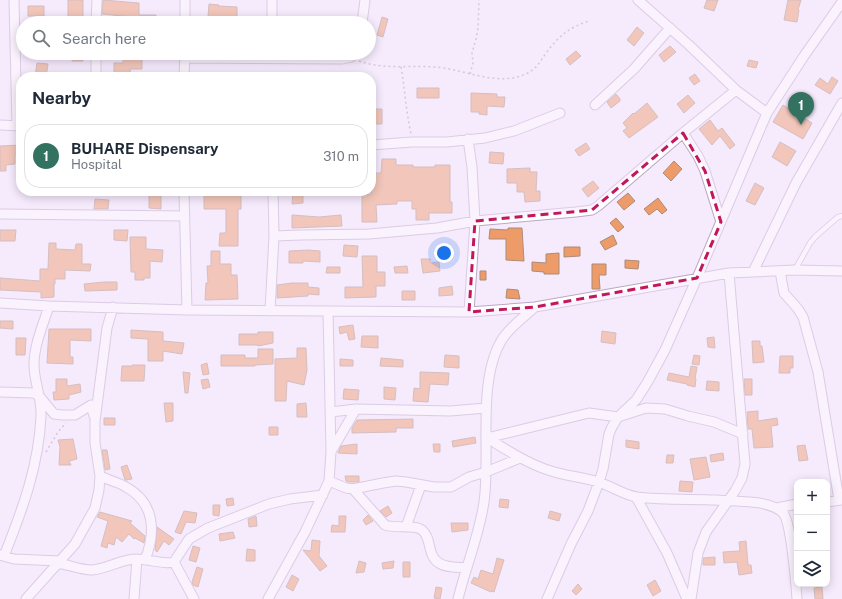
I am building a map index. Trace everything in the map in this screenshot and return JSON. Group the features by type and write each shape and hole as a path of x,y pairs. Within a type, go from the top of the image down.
{"street":[{"path":"14,0 16,50"},
{"path":"96,16 97,0"},
{"path":"185,0 185,16"},
{"path":"272,0 272,16"},
{"path":"363,16 365,0"},
{"path":"638,0 736,90 767,113"},
{"path":"547,599 571,544 588,511 599,482 606,456 609,434 618,418 636,400 647,383 664,350 697,278 767,113 804,56 842,2"},
{"path":"595,105 634,69 670,28"},
{"path":"16,60 17,72"},
{"path":"96,60 96,72"},
{"path":"184,72 185,60"},
{"path":"274,236 301,234 369,234 437,228 475,221 592,210 736,90"},
{"path":"753,272 796,183 842,103"},
{"path":"376,144 446,142 485,138 514,131 560,113"},
{"path":"0,125 16,126"},
{"path":"683,133 698,156 705,171 721,222"},
{"path":"468,139 472,167 475,221 469,312"},
{"path":"184,196 187,310"},
{"path":"270,311 274,236 273,196"},
{"path":"0,214 184,216"},
{"path":"0,303 187,310 469,312 536,307 729,273 795,270 842,271"},
{"path":"780,271 784,293 798,308 803,317 818,372 840,500 830,502"},
{"path":"691,599 698,552 706,532 742,478 745,464 729,273"},
{"path":"49,306 36,346 34,365 40,397 41,415 35,467 26,500 2,556 26,560 59,562 92,570 128,560 168,563 174,562 188,539 208,528 269,504 290,499 323,495"},
{"path":"458,599 480,526 484,501 487,438 486,408 490,369 503,339 511,328 536,307"},
{"path":"26,599 75,544 95,508 100,476 95,443 96,421 107,328 113,308"},
{"path":"268,599 302,537 329,481 332,452 328,311"},
{"path":"0,392 34,393 40,397 54,414 75,415 91,405 96,421"},
{"path":"331,412 356,409 450,411 486,408"},
{"path":"487,438 589,412 618,418 646,408 658,408 714,422 743,434"},
{"path":"332,452 356,409"},
{"path":"487,438 535,466 552,472 599,482 623,494 636,497 765,504 778,508 785,515 787,524 793,558 797,599"},
{"path":"329,481 342,487 353,489 383,482 396,481 444,488 451,487 469,477 486,472 520,458"},
{"path":"100,476 126,487 139,496 147,508 152,521 150,548 141,560 134,599"},
{"path":"406,527 421,485"},
{"path":"353,489 385,525 390,527 416,527 422,530 429,542 433,558 438,563 467,568"},
{"path":"636,497 667,553 687,599"},
{"path":"778,508 794,505"},
{"path":"174,562 194,599"}],"lane":[{"path":"795,270 805,249 816,236 838,217 842,216"}],"path":[{"path":"470,74 473,63 472,54 478,28 479,0"},
{"path":"362,60 368,63 401,67 436,67 491,78 514,78 539,66 556,41 569,29 589,21"},
{"path":"401,67 405,108 412,142"},
{"path":"46,452 58,432 75,415"}],"highlighted area":[{"path":"683,133 705,171 721,222 697,278 535,307 469,312 475,221 592,210"}],"building":[{"path":"68,0 83,0 83,16 68,16"},
{"path":"103,0 139,3 139,15 156,16 123,16 102,14"},
{"path":"707,0 718,0 714,11 704,8"},
{"path":"788,0 801,0 797,22 784,20"},
{"path":"209,4 237,7 237,16 208,16"},
{"path":"28,6 44,6 44,16 28,16"},
{"path":"382,17 388,19 383,37 377,35"},
{"path":"637,27 644,33 634,46 627,40"},
{"path":"670,46 676,52 664,62 659,55"},
{"path":"576,51 581,56 570,65 566,59"},
{"path":"72,60 83,60 83,61"},
{"path":"123,60 142,60 142,69 130,69 130,72 114,72 114,63 123,63"},
{"path":"749,60 758,62 756,68 747,66"},
{"path":"37,63 48,64 47,72 36,72"},
{"path":"695,74 700,81 694,85 689,78"},
{"path":"832,77 838,81 830,94 815,85 820,78 828,84"},
{"path":"417,88 439,88 439,98 417,98"},
{"path":"471,93 497,94 497,97 505,97 504,107 487,106 487,115 479,114 479,112 471,112"},
{"path":"616,94 620,101 611,108 607,102"},
{"path":"688,95 695,103 684,113 677,104"},
{"path":"647,103 658,117 629,138 623,131 627,128 623,123 633,113 634,114"},
{"path":"783,105 812,123 803,139 773,122"},
{"path":"376,109 382,109 382,124 376,124"},
{"path":"710,120 718,131 722,128 735,145 730,149 720,136 712,145 699,129"},
{"path":"780,142 796,151 787,166 772,157"},
{"path":"586,143 590,149 579,156 575,150"},
{"path":"16,145 15,164 6,165 6,171 0,171 0,146"},
{"path":"490,152 504,153 503,164 489,163"},
{"path":"382,159 396,159 396,165 413,165 413,167 450,165 450,202 452,202 452,213 429,213 429,220 416,220 416,209 412,209 412,201 397,201 397,204 376,205 377,222 362,222 362,196 376,196 376,173 381,173"},
{"path":"674,161 682,169 671,181 663,173"},
{"path":"530,168 530,172 537,172 536,191 540,191 540,201 525,202 524,192 517,192 517,183 507,183 507,169"},
{"path":"593,181 599,188 588,197 582,189"},
{"path":"755,183 764,188 755,205 746,201"},
{"path":"628,193 635,201 624,210 617,202"},
{"path":"149,196 161,196 161,209 149,208"},
{"path":"204,196 241,196 241,209 238,209 238,246 219,246 220,233 226,233 226,209 204,209"},
{"path":"293,196 303,196 303,203 292,204"},
{"path":"658,198 667,210 662,214 657,209 649,215 644,209"},
{"path":"95,199 109,200 108,209 94,209"},
{"path":"292,215 319,217 341,215 342,226 292,228"},
{"path":"616,218 624,227 618,232 610,223"},
{"path":"508,228 522,228 524,261 506,260 506,239 489,239 490,229 508,230"},
{"path":"0,230 16,230 15,241 0,241"},
{"path":"114,230 128,230 127,241 114,240"},
{"path":"613,235 617,244 605,250 600,242"},
{"path":"130,237 146,237 146,249 163,250 162,262 150,261 150,278 135,280 135,272 131,272"},
{"path":"49,243 56,243 56,249 75,250 76,244 82,244 82,264 91,264 90,271 65,270 65,279 55,279 54,297 41,298 41,292 0,290 0,278 40,281 40,269 48,269"},
{"path":"344,245 358,246 357,257 343,256"},
{"path":"564,247 580,247 580,256 564,257"},
{"path":"211,251 220,251 220,264 231,264 231,275 237,275 238,299 205,300 206,283 208,283 207,266 211,266"},
{"path":"289,251 320,251 320,262 303,261 303,263 289,263"},
{"path":"559,253 559,274 544,274 544,272 532,271 532,262 546,263 546,254"},
{"path":"362,256 377,256 377,272 385,272 385,286 376,286 376,297 345,298 345,287 363,287"},
{"path":"421,259 430,259 430,263 439,262 440,271 423,273"},
{"path":"625,260 639,261 638,269 625,268"},
{"path":"592,264 606,264 606,275 599,275 600,289 592,289"},
{"path":"407,266 408,273 395,273 394,267"},
{"path":"327,267 340,267 340,273 326,273"},
{"path":"480,271 486,271 486,280 480,280"},
{"path":"117,282 117,290 85,291 84,284"},
{"path":"308,283 308,287 319,288 319,295 308,294 308,296 277,298 277,285"},
{"path":"452,286 453,295 439,296 439,288"},
{"path":"507,289 518,290 520,299 506,298"},
{"path":"402,291 415,291 415,300 402,300"},
{"path":"0,321 13,321 13,329 0,328"},
{"path":"353,325 355,339 349,340 347,332 340,334 339,327"},
{"path":"49,329 91,329 91,341 70,340 70,357 73,357 73,364 47,363"},
{"path":"131,330 163,332 163,341 184,343 182,354 163,351 163,361 148,361 148,339 131,338"},
{"path":"602,331 616,333 615,344 601,342"},
{"path":"258,332 273,332 273,343 258,346 239,345 239,334 258,334"},
{"path":"362,336 378,336 378,348 361,347"},
{"path":"714,337 715,348 708,347 707,338"},
{"path":"16,338 26,338 25,355 16,355"},
{"path":"752,341 760,341 764,362 753,363"},
{"path":"297,348 306,348 307,370 304,385 287,381 286,401 275,401 275,359 297,358"},
{"path":"258,349 273,349 273,364 255,366 221,366 221,355 245,355 245,358 258,358"},
{"path":"445,355 459,356 459,368 444,367"},
{"path":"694,355 700,356 699,365 692,364"},
{"path":"780,356 793,356 793,368 790,368 790,373 779,373"},
{"path":"381,358 403,360 403,367 380,366"},
{"path":"340,359 353,360 353,366 340,366"},
{"path":"207,363 209,374 203,375 201,365"},
{"path":"145,365 144,381 121,381 122,366"},
{"path":"691,366 697,367 695,387 667,380 669,373 689,377"},
{"path":"183,372 190,373 188,393 185,393"},
{"path":"420,372 449,373 448,385 430,384 428,402 413,401 414,388 420,389"},
{"path":"56,379 67,379 67,386 80,384 81,392 69,395 69,399 54,400 53,392 56,392"},
{"path":"208,379 210,387 203,389 201,380"},
{"path":"744,379 752,379 752,395 745,395"},
{"path":"707,381 719,382 719,391 706,390"},
{"path":"384,387 396,388 395,400 384,399"},
{"path":"344,389 359,390 358,400 343,399"},
{"path":"164,403 173,403 173,421 166,422"},
{"path":"306,403 307,417 297,417 297,404"},
{"path":"758,411 758,421 777,418 778,425 771,426 773,447 754,448 752,429 748,429 747,412"},
{"path":"104,418 115,418 115,425 104,425"},
{"path":"413,419 413,428 396,428 396,432 352,433 352,428 357,420"},
{"path":"269,427 278,427 278,435 269,435"},
{"path":"475,437 476,443 453,447 452,441"},
{"path":"73,439 77,459 69,461 71,465 59,465 60,447 58,440"},
{"path":"626,440 639,442 639,449 626,447"},
{"path":"357,444 357,454 338,453 341,446"},
{"path":"433,444 440,444 440,452 434,452"},
{"path":"805,445 808,460 799,461 797,446"},
{"path":"102,450 107,450 110,469 105,470"},
{"path":"723,453 724,460 711,462 710,455"},
{"path":"667,455 674,455 673,463 666,463"},
{"path":"706,457 710,477 694,480 690,459"},
{"path":"127,465 132,479 125,480 121,467"},
{"path":"345,476 359,476 359,482 348,482 346,481"},
{"path":"680,481 693,482 692,492 679,491"},
{"path":"233,498 234,505 227,506 226,499"},
{"path":"500,499 509,500 508,508 499,507"},
{"path":"213,505 220,505 219,516 213,515"},
{"path":"388,506 392,513 386,517 380,511"},
{"path":"184,511 197,513 195,523 186,522 181,534 175,532"},
{"path":"550,511 561,514 559,521 548,518"},
{"path":"100,512 132,521 130,523 145,536 144,543 135,538 134,539 129,534 122,542 116,537 114,545 108,543 107,548 101,546 108,521 97,517"},
{"path":"368,515 373,521 366,525 363,520"},
{"path":"256,516 257,526 249,527 248,519"},
{"path":"339,516 346,516 345,532 331,532 332,525 339,526"},
{"path":"451,523 468,523 468,530 452,532"},
{"path":"157,527 174,539 169,545 164,541 157,552 155,550"},
{"path":"233,532 235,538 220,541 219,534"},
{"path":"312,540 320,541 319,556 327,566 320,571 303,550 311,551"},
{"path":"746,541 748,565 751,565 752,573 739,575 737,562 724,563 723,552 740,551 739,542"},
{"path":"193,546 200,548 196,562 189,560"},
{"path":"247,549 255,550 255,561 246,561"},
{"path":"715,557 715,565 703,565 703,558"},
{"path":"497,558 504,560 494,592 471,583 474,577 478,579 481,570 493,574"},
{"path":"359,561 366,563 364,572 356,573"},
{"path":"394,561 393,568 383,569 382,563"},
{"path":"403,562 410,562 410,577 403,577"},
{"path":"197,567 203,569 198,587 193,585 192,582"},
{"path":"292,575 299,579 293,591 286,587"},
{"path":"655,580 661,591 653,596 647,585"},
{"path":"578,584 582,589 576,595 572,591"},
{"path":"436,587 442,588 440,599 434,598"},
{"path":"822,587 823,599 815,599 814,588"}],"place":[{"name":"BUHARE Dispensary","path":"801,125"}]}
